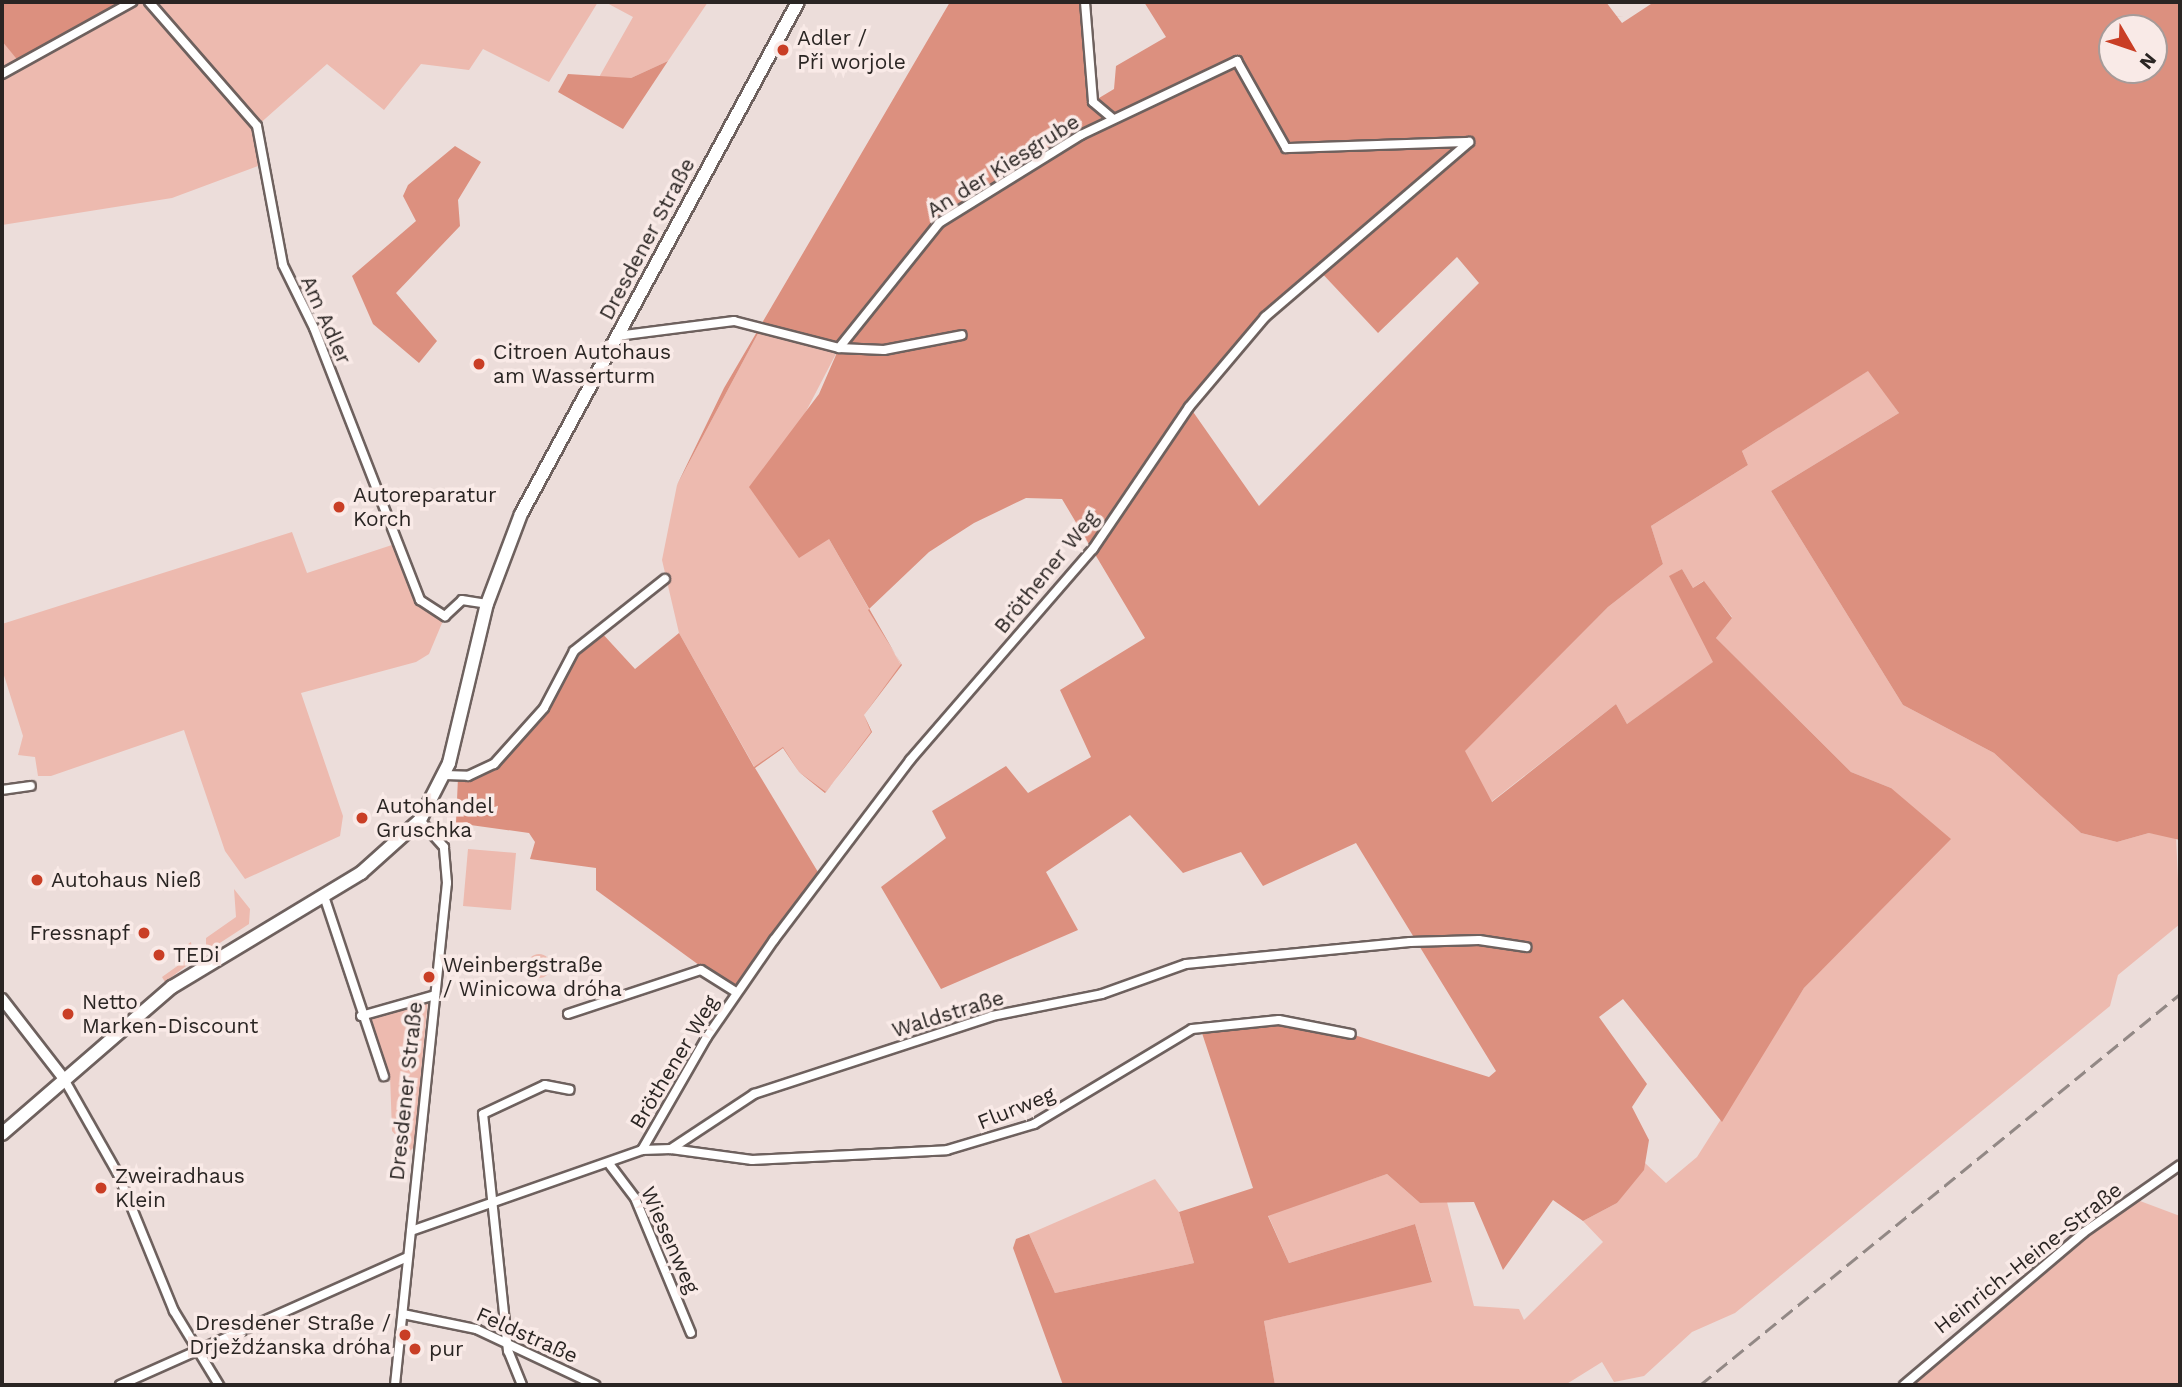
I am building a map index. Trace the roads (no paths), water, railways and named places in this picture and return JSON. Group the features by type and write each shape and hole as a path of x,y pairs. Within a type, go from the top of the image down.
{"main road":[{"name":"Dresdener Straße","path":"420,820 444,775 487,604 521,514 798,2"},
{"path":"2,1134 188,976 378,862 420,820"},
{"path":"2,999 64,1079"}],"street":[{"path":"2,74 132,2"},
{"name":"Am Adler","path":"149,2 257,126 283,265 314,328 420,600 445,616 462,600 487,604"},
{"name":"An der Kiesgrube","path":"1085,2 1093,102 1113,119"},
{"name":"An der Kiesgrube","path":"839,348 939,223 1113,119 1237,61 1286,148 1469,142"},
{"name":"Bröthener Weg","path":"642,1150 736,992 910,760 1093,549 1159,445 1265,317 1469,142"},
{"path":"618,336 734,321 839,348 884,350 962,334"},
{"path":"444,775 468,776 494,764 544,708 574,651 665,579"},
{"path":"2,790 31,786"},
{"name":"Dresdener Straße","path":"396,1385 447,859 420,820"},
{"path":"324,896 361,1016 384,1076"},
{"name":"Waldstraße","path":"671,1149 754,1094 992,1016 1102,994 1186,964 1409,942 1479,940 1526,947"},
{"name":"Bröthener Weg","path":"568,1014 701,970 736,992"},
{"path":"361,1016 435,995"},
{"name":"Flurweg","path":"671,1149 752,1160 947,1150 1034,1124 1192,1028 1279,1020 1351,1034"},
{"path":"64,1079 118,1174 195,1349 219,1385"},
{"path":"522,1385 507,1341 495,1202 483,1114 545,1085 570,1090"},
{"path":"411,1231 610,1165 642,1150 671,1149"},
{"name":"Wiesenweg","path":"610,1165 635,1198 691,1333"},
{"name":"Heinrich-Heine-Straße","path":"1904,1385 2083,1233 2180,1165"},
{"path":"120,1385 195,1349 408,1257"},
{"name":"Feldstraße","path":"403,1314 507,1341 595,1385"}],"railway":[{"path":"1700,1385 2180,994"}],"place":[{"name":"Adler / Při worjole","path":"783,50"},
{"name":"Citroen Autohaus am Wasserturm","path":"479,364"},
{"name":"Autoreparatur Korch","path":"339,507"},
{"name":"Autohandel Gruschka","path":"362,818"},
{"name":"Autohaus Nieß","path":"37,880"},
{"name":"Fressnapf","path":"144,933"},
{"name":"TEDi","path":"159,955"},
{"name":"Weinbergstraße / Winicowa dróha","path":"429,977"},
{"name":"Netto Marken-Discount","path":"68,1014"},
{"name":"Zweiradhaus Klein","path":"101,1188"},
{"name":"Dresdener Straße / Drježdźanska dróha","path":"405,1335"},
{"name":"pur","path":"415,1349"}]}
